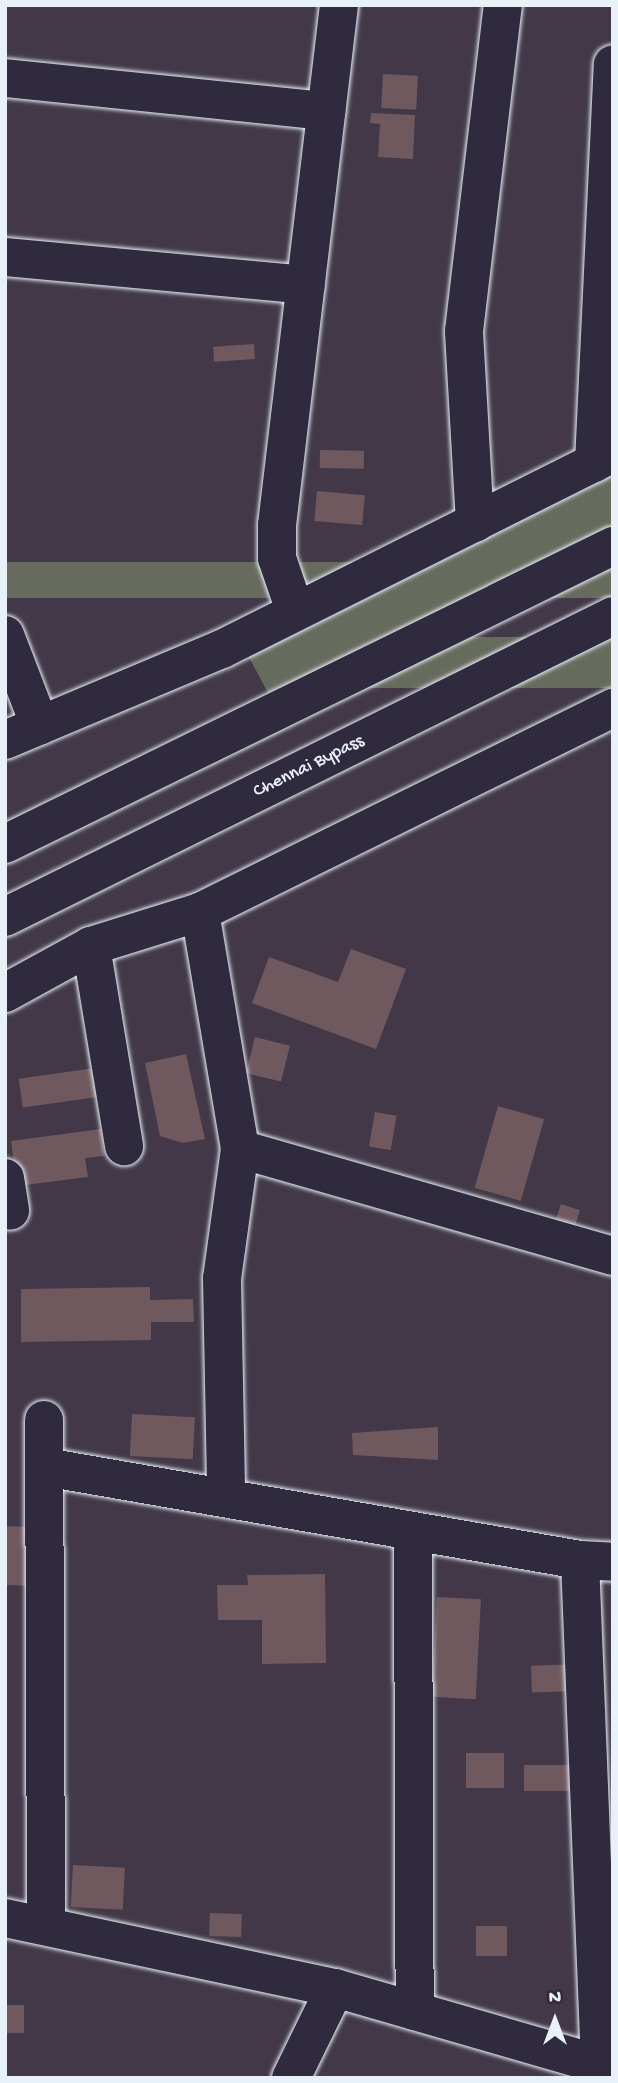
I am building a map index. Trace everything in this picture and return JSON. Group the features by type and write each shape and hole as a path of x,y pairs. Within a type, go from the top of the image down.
{"main road":[{"path":"294,608 277,558 277,525 339,5"},
{"path":"475,523 464,331 503,5"},
{"path":"5,740 222,649 294,608 475,523 603,458 613,64"},
{"path":"5,78 326,111"},
{"path":"5,257 306,285"},
{"path":"5,844 613,546"},
{"name":"Chennai Bypass","path":"5,918 613,616"},
{"path":"5,635 40,726"},
{"path":"5,993 91,947 200,912 613,708"},
{"path":"200,912 240,1149 222,1278 226,1494"},
{"path":"91,947 124,1146"},
{"path":"240,1149 613,1256"},
{"path":"44,1420 46,1922"},
{"path":"5,1918 46,1922 335,1988 606,2067 596,1561 413,1534 226,1494 45,1467"},
{"path":"413,1534 415,2011"},
{"path":"291,2078 335,1988"}],"green space":[{"path":"613,474 613,527 268,693 248,655"},
{"path":"5,562 613,562 613,598 5,598"},
{"path":"277,637 613,637 613,688 277,688"}],"building":[{"path":"383,74 418,76 416,110 381,108"},
{"path":"371,113 415,115 413,159 378,157 380,124 370,123"},
{"path":"254,344 255,359 214,362 213,347"},
{"path":"320,450 364,451 364,469 320,468"},
{"path":"317,491 365,495 362,525 314,521"},
{"path":"351,949 406,969 376,1049 252,1003 269,957 338,982"},
{"path":"255,1037 290,1046 281,1082 246,1073"},
{"path":"186,1054 205,1139 183,1143 160,1136 145,1063"},
{"path":"95,1068 99,1097 23,1107 19,1079"},
{"path":"498,1106 544,1119 521,1201 475,1188"},
{"path":"375,1112 397,1116 391,1150 369,1146"},
{"path":"101,1129 104,1156 85,1158 88,1177 17,1186 11,1141"},
{"path":"561,1204 580,1210 571,1237 552,1231"},
{"path":"150,1287 150,1300 193,1299 194,1322 151,1322 151,1340 21,1342 21,1289"},
{"path":"132,1414 195,1417 193,1459 130,1456"},
{"path":"438,1427 438,1460 353,1455 352,1433"},
{"path":"5,1526 36,1527 34,1586 5,1585"},
{"path":"325,1574 326,1663 262,1664 262,1620 218,1620 217,1585 248,1585 247,1575"},
{"path":"437,1597 481,1599 476,1699 432,1697"},
{"path":"578,1664 579,1691 532,1693 531,1666"},
{"path":"466,1753 504,1753 504,1788 466,1788"},
{"path":"524,1765 586,1765 586,1791 524,1791"},
{"path":"73,1865 125,1868 123,1910 71,1907"},
{"path":"210,1913 242,1914 241,1937 209,1936"},
{"path":"476,1926 507,1926 507,1956 476,1956"},
{"path":"5,2005 24,2005 24,2033 5,2033"}]}
